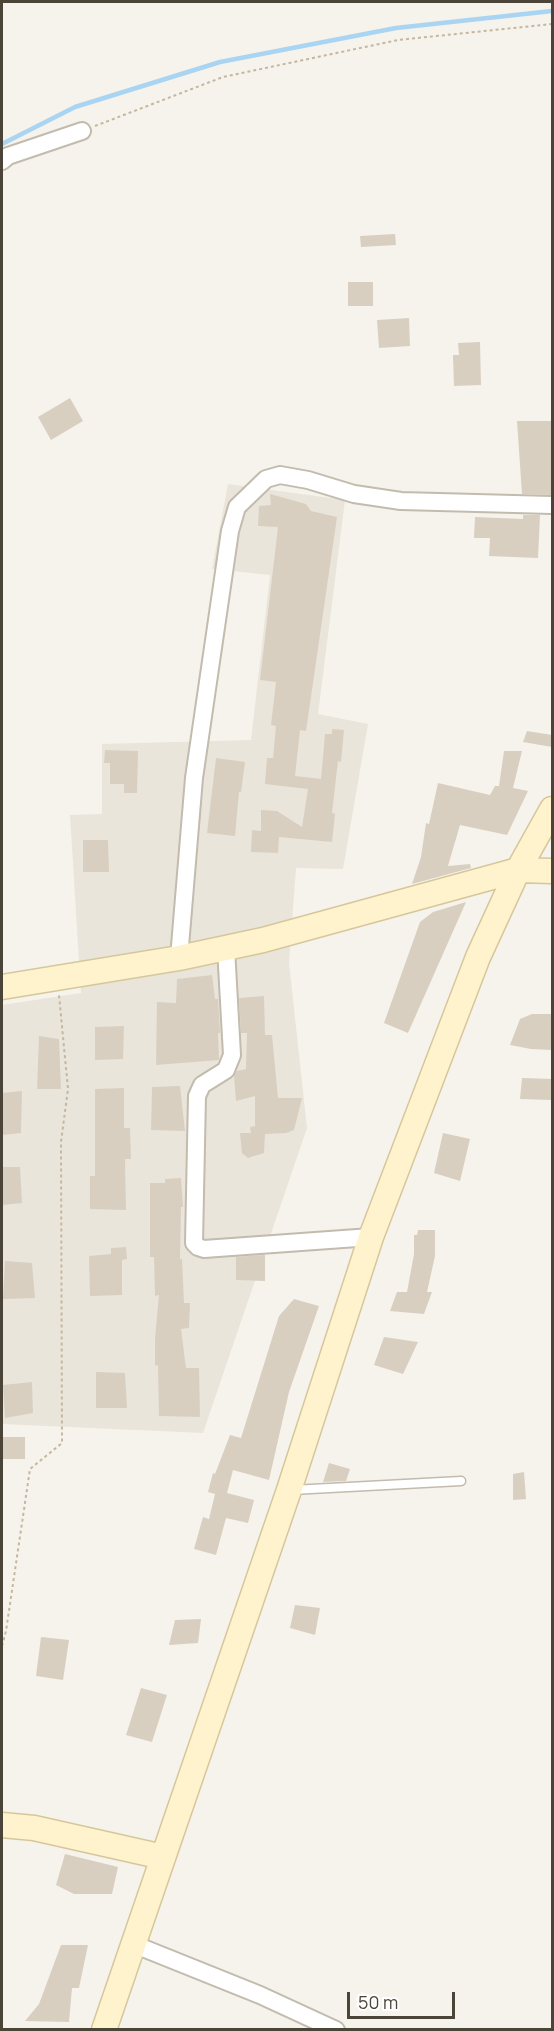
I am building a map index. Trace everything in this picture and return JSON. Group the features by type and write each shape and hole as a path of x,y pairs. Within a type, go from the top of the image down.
{"main road":[{"path":"104,2030 289,1490 371,1238 478,957 518,870 552,809"},
{"path":"2,987 179,958 264,940 518,870 552,871"},
{"path":"2,1824 34,1828 163,1857"}],"street":[{"path":"2,161 8,156 82,131"},
{"path":"179,958 194,778 230,531 237,507 266,479 280,475 308,480 354,494 401,501 552,506"},
{"path":"226,948 232,1055 226,1070 202,1085 197,1096 194,1243 204,1249 371,1238"},
{"path":"133,1944 260,1995 336,2030"}],"lane":[{"path":"289,1490 461,1481"}],"path":[{"path":"82,131 223,76 398,40 552,24"},
{"path":"2,1646 30,1469 62,1443 61,1142 68,1089 57,977"}],"shaded area":[{"path":"228,484 345,500 318,714 368,724 343,869 296,868 289,963 307,1128 203,1433 2,1424 2,1005 81,993 70,815 102,814 102,744 251,740 270,575 212,569"}],"building":[{"path":"395,234 396,245 361,247 360,236"},
{"path":"348,282 373,282 373,306 348,306"},
{"path":"409,318 410,346 379,348 377,320"},
{"path":"480,342 481,385 454,386 453,355 459,355 458,343"},
{"path":"70,398 83,421 51,440 38,417"},
{"path":"517,421 552,421 552,495 522,494"},
{"path":"270,494 306,504 311,511 337,517 306,731 300,730 295,776 321,779 325,734 332,734 332,729 344,730 332,813 335,814 332,842 279,837 278,853 251,852 252,830 261,831 261,810 277,811 302,827 308,789 265,784 267,758 273,758 276,726 271,725 276,682 260,680 278,527 258,526 259,506 271,505"},
{"path":"523,515 540,515 538,558 489,556 490,538 474,538 475,517 523,519"},
{"path":"527,731 552,735 552,747 523,742"},
{"path":"105,750 138,751 137,793 124,793 124,784 110,784 110,763 104,763"},
{"path":"504,751 522,751 513,788 528,791 507,835 460,825 448,866 470,864 471,868 412,884 421,857 426,823 429,824 438,783 490,795 495,786 499,786"},
{"path":"216,758 245,762 241,792 239,792 235,836 207,833"},
{"path":"83,840 108,840 109,872 83,872"},
{"path":"466,902 408,1033 384,1023 420,922 433,912"},
{"path":"212,975 215,999 218,999 219,1060 156,1065 157,1002 176,1003 177,979"},
{"path":"264,996 265,1035 272,1035 278,1098 302,1098 294,1130 286,1133 265,1134 264,1153 248,1158 242,1153 240,1133 251,1133 250,1127 255,1126 255,1096 236,1101 234,1076 237,1071 246,1069 247,1033 241,1033 239,998"},
{"path":"532,1014 552,1014 552,1050 510,1045 520,1019"},
{"path":"124,1026 123,1059 95,1060 95,1027"},
{"path":"39,1036 59,1039 61,1089 37,1089"},
{"path":"522,1078 552,1079 551,1100 520,1099"},
{"path":"180,1086 185,1131 151,1130 152,1087"},
{"path":"124,1088 124,1128 130,1128 131,1159 125,1159 126,1210 90,1209 90,1176 95,1176 95,1089"},
{"path":"22,1091 21,1133 2,1135 2,1093"},
{"path":"443,1133 470,1139 460,1181 434,1173"},
{"path":"2,1167 20,1167 22,1203 2,1205"},
{"path":"181,1178 183,1207 181,1207 180,1259 182,1259 184,1303 190,1303 189,1328 181,1329 186,1368 199,1368 200,1417 159,1416 158,1365 155,1366 159,1295 155,1296 154,1257 150,1257 150,1183 165,1183 165,1179"},
{"path":"418,1230 435,1230 435,1256 427,1292 432,1292 424,1314 390,1311 397,1292 407,1292 414,1254 414,1235 417,1235"},
{"path":"126,1247 127,1259 122,1260 122,1295 90,1296 89,1256 111,1254 111,1248"},
{"path":"265,1255 265,1281 236,1280 236,1257"},
{"path":"5,1261 32,1263 35,1298 3,1299"},
{"path":"294,1299 319,1306 289,1392 269,1480 233,1470 227,1493 254,1500 248,1523 226,1518 216,1555 194,1549 203,1517 209,1519 215,1494 208,1492 213,1473 215,1474 230,1435 241,1438 279,1316"},
{"path":"384,1337 418,1342 403,1374 374,1365"},
{"path":"96,1372 125,1373 127,1408 96,1408"},
{"path":"32,1382 33,1413 5,1418 3,1385"},
{"path":"2,1437 25,1437 25,1459 2,1459"},
{"path":"329,1463 350,1469 346,1481 323,1482"},
{"path":"524,1472 526,1499 513,1500 513,1474"},
{"path":"295,1605 320,1608 315,1635 290,1628"},
{"path":"201,1619 198,1643 169,1645 175,1620"},
{"path":"41,1637 69,1640 63,1680 36,1676"},
{"path":"141,1688 167,1695 152,1742 126,1735"},
{"path":"65,1854 118,1867 112,1894 74,1894 56,1885"},
{"path":"61,1945 88,1945 79,1988 72,1988 69,2022 25,2021 39,2004"}],"waterway":[{"path":"2,144 75,107 220,62 396,28 552,11"}]}
